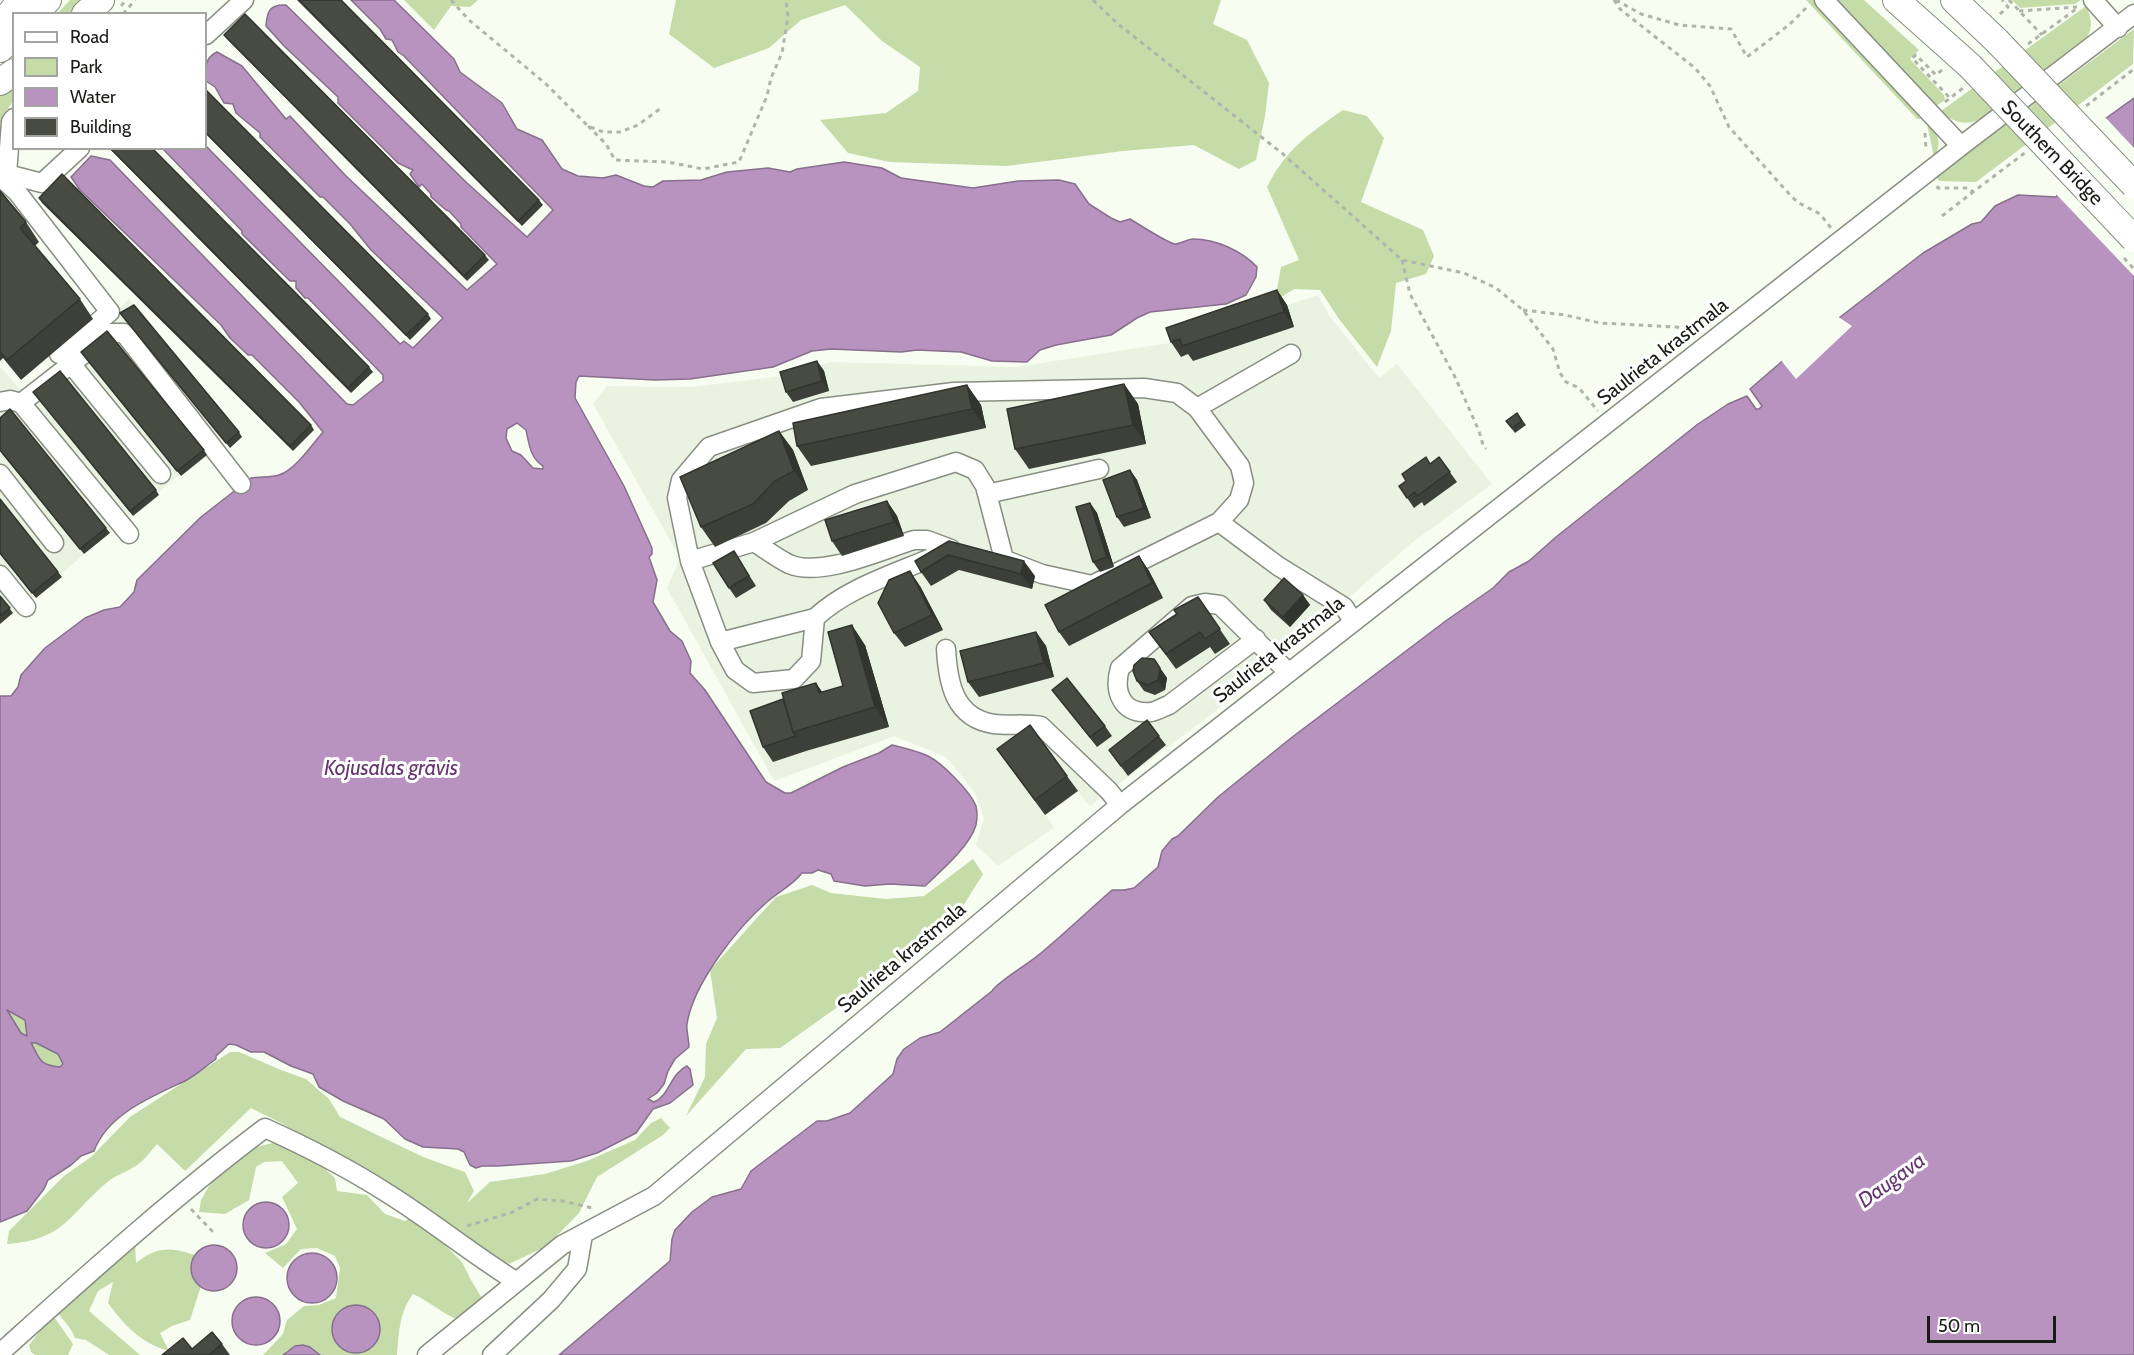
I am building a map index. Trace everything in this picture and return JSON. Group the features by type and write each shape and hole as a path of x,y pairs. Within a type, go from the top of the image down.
{"highway":[{"path":"0,26 21,0"},
{"path":"37,12 48,0"},
{"path":"87,12 101,0"},
{"path":"1896,0 1970,66"},
{"path":"1910,0 1970,66"},
{"path":"1954,0 1997,41"},
{"path":"1967,0 1997,41"},
{"path":"0,49 12,37"},
{"name":"Southern Bridge","path":"1997,41 2134,185"},
{"name":"Southern Bridge","path":"1970,66 2134,239"}],"street":[{"path":"99,12 108,0"},
{"path":"207,34 244,0"},
{"path":"1824,0 1961,146"},
{"path":"2087,3 2118,28"},
{"name":"Saulrieta krastmala","path":"428,1355 562,1245 654,1196 1120,805 1961,146 2134,14"},
{"path":"4,182 12,121"},
{"path":"4,182 42,183 78,150"},
{"path":"4,182 17,192 28,217 110,312 21,403"},
{"path":"65,359 111,333 124,333 241,484"},
{"path":"1197,408 1291,354"},
{"path":"65,359 161,474"},
{"path":"754,542 790,564 814,569 832,566 914,540 927,540 951,549 1004,559 1042,574 1092,585 1219,522 1239,500 1244,483 1240,466 1197,408 1177,393 1144,388 954,392 821,408 709,447 681,480 676,498 690,561 720,642 735,670 753,683 794,679 811,661 815,618"},
{"path":"0,402 10,400 21,403 129,534"},
{"path":"690,561 754,542 855,494 956,462 975,470 985,486 1004,559"},
{"path":"987,494 1099,469"},
{"path":"0,474 54,543"},
{"path":"1219,522 1278,566 1344,607 1353,621"},
{"path":"720,642 815,618 828,606 850,594 951,549"},
{"path":"0,575 26,607"},
{"path":"1256,639 1169,705 1152,712 1139,711 1126,705 1118,694 1116,681 1120,668 1192,606 1205,603 1220,604 1256,639 1288,672"},
{"path":"946,650 948,679 958,701 973,719 995,724 1041,726 1109,791 1120,805"},
{"path":"0,1353 120,1245 265,1128 314,1150 388,1193 517,1282"},
{"path":"492,1355 551,1300 577,1269 583,1235"}],"path":[{"path":"125,12 135,0"},
{"path":"451,0 469,20 546,84 606,144 615,160 668,162 703,169 739,162 767,96 771,78 782,53 788,16 786,0"},
{"path":"1093,0 1118,24 1283,154 1402,260 1464,273 1496,288 1523,310 1553,349 1555,361 1566,382 1579,388 1609,422"},
{"path":"1615,0 1641,14 1679,25 1731,29 1747,57 1808,6 1802,0"},
{"path":"1615,0 1620,9 1695,68 1710,86 1729,127 1791,196 1820,214 1842,241"},
{"path":"2000,14 2008,7 2002,0"},
{"path":"2009,0 2042,35"},
{"path":"2019,11 2087,3"},
{"path":"1943,68 1936,75 1916,55 1912,58 1950,98"},
{"path":"2081,110 2134,69"},
{"path":"588,126 603,132 620,132 639,125 661,108"},
{"path":"1919,126 1925,134 1927,148 1921,162 1938,188 1968,188 1973,192"},
{"path":"1942,216 2027,151"},
{"path":"1402,260 1410,294 1455,377 1486,449"},
{"path":"1523,310 1565,315 1600,323 1677,327 1690,332 1705,347"},
{"path":"446,1234 513,1212 537,1199 621,1215"},
{"path":"196,1215 215,1234"}],"shaded area":[{"path":"1318,295 1329,315 1379,378 1397,364 1492,484 1413,542 1213,713 1090,806 1077,791 1046,815 1054,828 998,866 976,845 984,818 974,791 946,757 894,736 774,781 667,588 680,558 593,404 607,386 692,387 784,376 830,362 1016,367 1176,342"},
{"path":"129,299 235,428 0,625 0,367 24,393"}],"green space":[{"path":"70,0 89,0 75,12 59,12"},
{"path":"404,0 478,0 470,7 451,6 434,30"},
{"path":"676,0 1221,0 1213,24 1247,40 1269,83 1256,160 1239,169 1194,145 1123,151 1007,166 890,162 848,153 820,120 886,113 918,91 920,67 882,41 845,5 801,20 769,48 714,68 669,34"},
{"path":"1806,0 1815,0 1925,116 1917,119"},
{"path":"1836,0 1864,0 1919,50 1910,59 1944,95 1945,100 1936,106"},
{"path":"2012,0 2081,0 2075,4 2020,8"},
{"path":"2086,6 2091,25 2089,34 2083,43 1979,120 1969,123 1959,122 1941,111"},
{"path":"2134,29 2133,64 1976,182 1939,181 1936,177"},
{"path":"12,84 12,102 3,116 6,121 0,123 0,94"},
{"path":"1343,110 1367,116 1384,138 1361,202 1423,230 1434,256 1426,274 1396,283 1391,331 1377,367 1339,319 1320,290 1294,289 1275,301 1281,267 1299,260 1267,187 1291,152 1309,134"},
{"path":"1930,122 1939,144 1934,157 1927,124"},
{"path":"973,859 983,874 963,906 929,942 780,1048 746,1049 686,1116 705,1077 706,1044 717,1018 710,970 776,897 812,885 831,893 886,899 924,896"},
{"path":"7,1010 25,1020 27,1036 21,1033"},
{"path":"30,1043 36,1043 58,1054 64,1064 60,1067 47,1064 41,1060"},
{"path":"230,1052 239,1052 306,1079 329,1099 340,1117 423,1157 465,1172 474,1191 467,1203 490,1182 545,1174 587,1161 635,1140 651,1123 661,1118 670,1128 663,1135 597,1177 579,1213 547,1246 509,1264 475,1247 392,1187 251,1108 185,1171 157,1144 131,1169 110,1180 55,1231 42,1237 7,1244 9,1231 64,1176 91,1157 130,1117"},
{"path":"281,1141 313,1158 335,1178 337,1191 367,1195 385,1214 405,1221 412,1217 436,1236 462,1262 483,1300 456,1319 413,1294 402,1316 397,1355 320,1355 317,1352 288,1350 283,1355 263,1355 283,1334 287,1320 304,1306 319,1305 336,1298 340,1268 335,1256 317,1248 301,1249 283,1268 265,1253 286,1244 297,1229 282,1197 298,1183 282,1161 264,1162 256,1167 249,1200 225,1214 199,1212 201,1200 212,1181 256,1147"},
{"path":"135,1241 136,1263 151,1253 164,1250 179,1250 195,1255 195,1280 201,1286 190,1320 160,1333 169,1351 142,1339 114,1311 108,1303 113,1282 98,1291 89,1311 140,1355 109,1355 86,1340 75,1338 69,1326 55,1309"},
{"path":"54,1317 73,1344 68,1355 35,1355 31,1352 29,1345 47,1322"}],"water":[{"name":"Kojusalas grāvis","path":"351,0 394,0 454,59 460,72 502,103 517,129 542,140 562,169 578,176 603,178 616,175 644,186 653,187 663,181 701,180 727,172 768,168 790,172 844,162 882,168 901,178 973,188 1018,181 1059,180 1075,184 1089,204 1111,218 1120,222 1130,219 1172,243 1177,244 1191,239 1211,241 1228,247 1257,267 1256,277 1246,295 1226,304 1150,312 1111,335 1040,350 1027,362 992,361 961,352 831,349 812,351 773,367 690,379 655,380 579,376 576,382 575,398 624,486 652,548 652,554 649,557 657,580 653,602 670,631 682,641 691,661 690,673 705,690 766,782 785,793 791,793 892,745 910,750 928,756 941,765 962,785 973,800 976,806 976,823 968,841 925,886 890,884 865,886 834,881 831,874 818,870 812,873 802,873 772,898 730,941 707,975 691,1008 687,1024 689,1047 675,1059 664,1084 648,1099 654,1102 659,1099 677,1074 687,1066 690,1069 693,1085 670,1103 653,1109 636,1133 597,1153 571,1161 476,1168 470,1165 464,1152 458,1149 423,1147 405,1139 384,1119 343,1101 319,1087 313,1074 264,1052 251,1052 229,1044 216,1056 216,1059 193,1076 145,1100 120,1117 109,1127 94,1151 81,1156 48,1180 27,1211 0,1222 0,696 11,696 18,687 21,675 45,648 85,618 104,610 120,607 134,592 137,580 201,517 251,478 276,476 291,468 323,432 299,402 252,355 248,355 230,338 221,325 80,190 71,177 91,156 110,160 347,404 353,405 383,381 383,375 308,298 305,298 296,288 296,281 290,281 242,234 242,231 164,150 207,150 207,147 400,344 404,341 413,348 443,318 371,250 350,224 260,137 260,133 236,113 233,104 224,103 215,87 207,82 208,60 217,52 242,66 286,119 290,116 346,176 467,290 497,264 461,227 449,211 431,197 422,184 419,187 410,174 413,170 398,163 338,103 338,97 284,46 266,26 267,16 273,7 286,5 467,183 527,237 553,210 398,52 392,40 386,39 380,29","holes":["517,423 526,430 533,455 543,469 533,468 521,455 512,451 506,438 507,429","7,1010 25,1020 27,1036 21,1033","31,1043 36,1043 58,1054 63,1064 60,1067 47,1065 38,1057"]},
{"name":"Daugava","path":"2134,98 2134,1355 559,1355 670,1261 675,1230 692,1212 712,1197 741,1189 751,1171 817,1121 827,1121 850,1113 893,1074 897,1059 904,1049 920,1038 940,1032 1001,982 1041,953 1112,890 1134,888 1158,867 1162,851 1172,839 1178,836 1218,797 1291,738 1493,588 1509,572 1529,561 1698,424 1728,404 1747,396 1756,409 1759,409 1762,406 1750,389 1787,357 1793,363 1835,321 1923,253 1972,224 1981,222 1995,206 2018,195 2056,197 2069,179 2102,121"},
{"path":"266,1202 282,1209 289,1225 282,1241 266,1248 250,1241 243,1225 250,1209"},
{"path":"214,1245 230,1252 237,1268 230,1284 214,1291 198,1284 191,1268 198,1252"},
{"path":"312,1253 321,1255 332,1264 337,1278 335,1287 326,1298 312,1303 303,1301 292,1292 287,1278 289,1269 298,1258"},
{"path":"251,1297 261,1297 273,1304 280,1316 280,1326 273,1338 261,1345 251,1345 236,1334 232,1326 232,1316 243,1301"},
{"path":"351,1305 361,1305 373,1312 380,1324 380,1334 373,1346 361,1353 351,1353 336,1342 332,1334 332,1324 343,1309"},
{"path":"295,1346 310,1347 320,1355 283,1355"}],"pier":[{"path":"2104,116 2134,148 2134,276 2055,193 2084,150 2099,120"},
{"path":"1837,316 1852,326 1796,379 1780,359 1787,354 1794,359"}],"building":[{"path":"299,0 341,0 539,200 518,221"},
{"path":"245,14 485,255 464,276 224,35"},
{"path":"207,91 428,314 406,335 207,134"},
{"path":"112,150 154,150 369,367 348,388"},
{"path":"62,174 311,425 290,446 39,198"},
{"path":"0,191 26,222 20,228 80,299 7,360 0,352"},
{"path":"1277,290 1284,312 1182,346 1180,339 1171,342 1166,328"},
{"path":"134,305 239,432 226,443 120,313"},
{"path":"107,331 204,450 177,471 81,352"},
{"path":"817,361 822,381 786,392 780,372"},
{"path":"60,371 156,490 130,511 33,392"},
{"path":"1124,384 1133,425 1015,449 1007,409"},
{"path":"967,385 972,409 797,446 793,423"},
{"path":"10,409 106,528 80,549 0,450 0,418"},
{"path":"1517,413 1522,421 1512,428 1506,421"},
{"path":"779,431 794,471 775,481 753,504 701,527 680,477"},
{"path":"1426,457 1430,464 1439,457 1450,472 1417,496 1415,492 1407,498 1399,486 1406,481 1402,474"},
{"path":"1130,470 1144,508 1117,517 1103,480"},
{"path":"0,499 58,572 32,593 0,553"},
{"path":"887,501 894,522 832,541 825,520"},
{"path":"1090,503 1107,557 1093,562 1076,507"},
{"path":"949,541 1024,561 1021,574 948,555 921,572 915,561"},
{"path":"734,551 749,576 729,588 713,563"},
{"path":"1139,556 1152,583 1059,632 1045,605"},
{"path":"910,571 932,615 894,633 878,603 889,580"},
{"path":"1284,578 1303,595 1283,617 1264,600"},
{"path":"0,596 10,608 0,616"},
{"path":"1198,597 1220,629 1205,639 1200,632 1166,654 1149,632 1177,614 1174,610"},
{"path":"852,625 875,707 793,732 782,693 816,683 819,693 843,686 828,632"},
{"path":"1036,632 1044,663 968,682 960,651"},
{"path":"1142,658 1154,659 1160,668 1158,680 1148,685 1137,681 1133,671 1134,665"},
{"path":"1067,678 1105,726 1090,737 1052,690"},
{"path":"783,699 796,736 763,747 750,711"},
{"path":"1147,720 1159,736 1121,766 1109,750"},
{"path":"1030,725 1067,776 1035,800 997,749"},
{"path":"212,1332 222,1344 209,1355 162,1355 183,1338 192,1349"}]}
